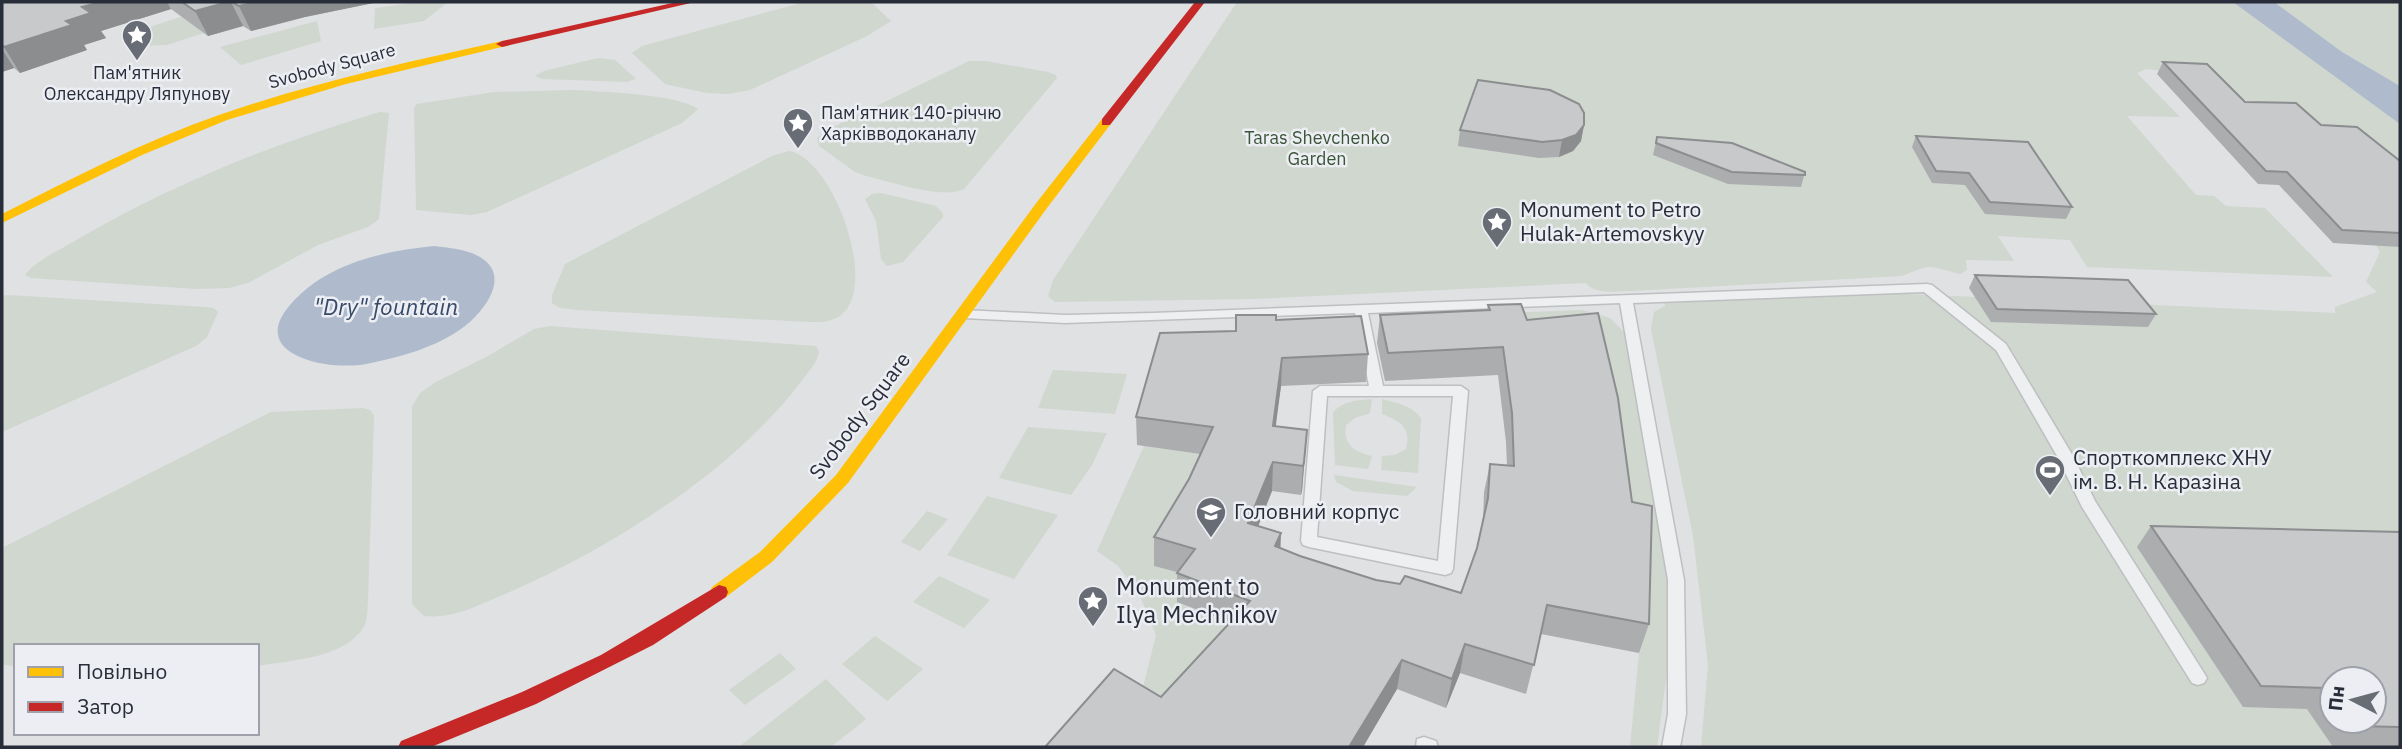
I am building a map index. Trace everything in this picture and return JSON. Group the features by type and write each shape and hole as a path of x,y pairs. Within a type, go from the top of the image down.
{"main road":[{"name":"Svobody Square","path":"2,219 119,160 186,131 331,83 690,2"},
{"name":"Svobody Square","path":"408,747 517,704 610,658 697,608 766,557 842,479 962,314 1200,2"}],"lane":[{"path":"962,314 1065,319 1927,288 2001,347 2065,456 2088,503 2198,678"},
{"path":"1626,298 1676,580 1677,714 1671,747"},
{"path":"1361,309 1377,391"},
{"path":"1320,391 1377,391 1461,391 1445,569 1309,541 1320,391"}],"green space":[{"path":"421,2 448,2 424,21 374,29 375,8"},
{"path":"805,2 871,2 891,21 867,36 750,90 727,94 707,93 665,84 632,53 642,46"},
{"name":"Taras Shevchenko Garden","path":"1237,2 2400,2 2400,747 1701,747 1708,665 1693,536 1651,329 1654,312 1665,306 1664,299 1885,293 2335,313 2335,307 2377,292 2366,282 2380,252 2371,237 2251,103 2186,73 2146,69 2137,73 2180,117 2127,116 2196,195 2214,196 2226,206 2265,208 2333,277 2087,267 2070,240 1998,236 2014,261 1966,260 1967,270 1960,274 1931,267 1902,276 1613,292 1595,289 1586,283 1254,299 1055,302 1048,296 1053,280"},
{"path":"183,16 210,31 167,45 143,46 123,36"},
{"path":"317,21 321,41 241,65 220,47"},
{"path":"598,58 615,60 636,79 627,82 542,79 535,76 544,71"},
{"path":"969,61 986,61 1048,72 1057,78 964,189 954,192 929,191 866,176 855,172 819,146 817,138 831,128"},
{"path":"575,90 657,97 698,109 682,123 487,212 471,215 416,210 414,108 417,104 494,92"},
{"path":"380,112 389,113 379,219 368,227 318,245 248,283 229,288 197,289 31,278 25,275 54,253 184,184 261,152"},
{"path":"789,151 806,159 821,176 846,225 853,252 855,278 852,300 841,315 826,321 810,322 577,310 560,308 552,303 552,295 565,264 772,156"},
{"path":"881,193 936,206 943,214 903,262 887,266 881,259 876,221 865,199 872,194"},
{"path":"2,296 205,307 218,312 207,337 196,346 2,432"},
{"path":"1583,310 1610,318 1631,339 1662,490 1669,610 1667,672 1657,747 1630,747 1639,653 1611,426 1404,317"},
{"path":"550,326 816,346 819,352 800,383 772,416 739,448 665,506 585,555 505,594 466,610 446,615 424,616 412,604 412,407 420,393 436,382 534,329"},
{"path":"1053,370 1127,374 1115,414 1038,408"},
{"path":"1372,399 1370,413 1355,418 1346,425 1346,438 1351,447 1372,456 1368,469 1335,465 1333,413 1345,404"},
{"path":"1382,399 1408,407 1421,418 1418,473 1381,470 1382,456 1395,455 1406,449 1407,442 1403,426 1382,414"},
{"path":"363,408 370,410 374,416 367,618 365,625 354,638 329,652 300,660 259,666 259,644 14,644 14,667 2,664 2,548 271,412"},
{"path":"1028,427 1107,433 1092,465 1071,495 999,478"},
{"path":"1144,446 1213,456 1195,578 1248,630 1180,705 1143,687 1156,635 1138,591 1118,566 1097,551"},
{"path":"1334,475 1417,487 1407,496 1353,491 1336,482"},
{"path":"987,496 1058,515 1014,579 947,555"},
{"path":"927,511 948,519 920,551 901,542"},
{"path":"939,576 990,600 964,628 913,602"},
{"path":"875,636 923,669 887,701 842,664"},
{"path":"780,653 796,669 745,705 729,690"},
{"path":"826,679 866,719 831,747 741,745"}],"water":[{"path":"2233,2 2274,2 2342,52 2400,86 2400,124"},
{"name":"\"Dry\" fountain","path":"434,246 475,254 489,265 494,274 492,293 487,303 454,334 405,355 351,366 315,362 298,356 285,348 278,337 279,322 290,305 320,279 375,256"}],"building":[{"path":"2,2 101,2 82,7 91,13 66,21 72,25 4,47"},
{"path":"182,2 228,2 195,11"},
{"path":"232,2 256,2 239,6"},
{"path":"2163,62 2207,64 2245,102 2296,103 2321,125 2357,127 2400,161 2400,233 2342,230 2287,172 2266,171"},
{"path":"1478,80 1550,90 1579,104 1584,113 1584,125 1576,135 1542,142 1460,130"},
{"path":"1916,136 2028,142 2072,207 1990,202 1969,173 1936,171"},
{"path":"1657,137 1732,143 1805,172 1805,175 1732,172 1656,143"},
{"path":"1975,275 2128,280 2156,314 1997,309"},
{"name":"Головний корпус","path":"1521,304 1527,320 1598,313 1618,398 1632,502 1652,506 1649,624 1547,605 1534,665 1465,644 1452,679 1402,660 1349,747 1045,747 1114,669 1161,697 1250,601 1177,573 1195,549 1154,537 1189,479 1213,427 1136,417 1160,333 1236,331 1236,315 1276,315 1276,320 1361,316 1368,354 1282,358 1273,426 1307,430 1304,462 1303,466 1273,462 1248,523 1281,533 1275,546 1300,556 1376,580 1400,584 1405,576 1461,593 1477,548 1488,498 1490,464 1514,466 1512,413 1503,347 1388,353 1380,315 1490,310 1488,305"},
{"path":"2151,526 2400,532 2400,727 2388,727 2388,665 2318,665 2318,688 2261,686"}],"traffic: slow":[{"path":"2,219 138,152 223,117 342,82 502,44"},
{"path":"719,592 766,557 842,479 1042,205 1106,122"}],"traffic: jam":[{"path":"502,44 690,2"},
{"path":"1106,122 1200,2"},
{"path":"408,747 569,680 646,639 719,592"}],"place":[{"name":"Пам'ятник Олександру Ляпунову","path":"137,62"},
{"name":"Пам'ятник 140-річчю Харківводоканалу","path":"798,150"},
{"name":"Monument to Petro Hulak-Artemovskyy","path":"1497,249"},
{"name":"Спорткомплекс ХНУ ім. В. Н. Каразіна","path":"2050,497"},
{"name":"Головний корпус","path":"1211,539"},
{"name":"Monument to Ilya Mechnikov","path":"1093,628"}]}
